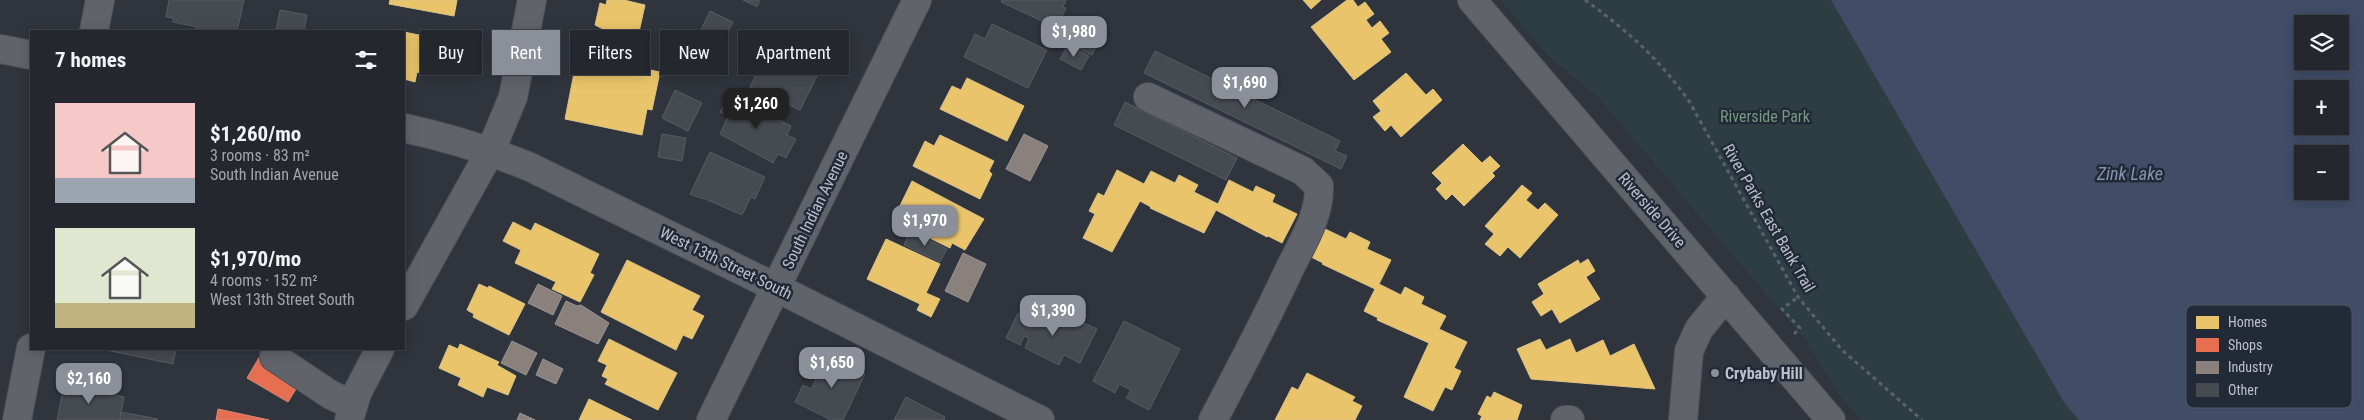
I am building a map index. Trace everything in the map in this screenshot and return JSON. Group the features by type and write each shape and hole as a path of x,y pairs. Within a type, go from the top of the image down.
{"street":[{"path":"94,30 100,0"},
{"path":"405,304 491,150 513,97 532,0"},
{"name":"South Indian Avenue","path":"711,420 917,0"},
{"name":"Riverside Drive","path":"1472,0 1831,420"},
{"path":"0,49 30,55"},
{"path":"1148,97 1303,171 1319,186 1320,204 1262,328 1213,420"},
{"name":"West 13th Street South","path":"405,128 451,138 491,150 530,167 1040,420"},
{"path":"1683,420 1689,351 1700,329 1726,296"},
{"path":"17,420 31,350"},
{"path":"274,357 331,395 351,412 380,350"},
{"path":"1565,420 1570,420"}],"path":[{"name":"River Parks East Bank Trail","path":"1585,0 1638,41 1660,62 1690,101 1798,297 1842,350 1922,420"},
{"path":"1775,354 1800,328 1782,309 1798,297"}],"green space":[{"name":"Riverside Park","path":"1500,0 1831,0 2065,404 2079,420 1861,420 1838,393 1807,342 1597,96 1547,55"}],"water":[{"name":"Zink Lake","path":"1831,0 2364,0 2364,420 2079,420 2065,404"}],"building: Homes":[{"path":"390,0 457,0 454,16 389,4"},
{"path":"607,0 624,0 645,5 639,30 605,30 595,25 600,3 606,5"},
{"path":"1303,0 1321,0 1311,9"},
{"path":"1347,0 1353,0 1358,7 1365,2 1374,14 1366,20 1372,28 1380,21 1389,33 1381,39 1391,52 1354,80 1311,27"},
{"path":"405,32 420,35 420,73 417,72 415,82 405,79"},
{"path":"650,70 660,72 652,110 647,109 642,135 565,119 574,75 650,75"},
{"path":"1406,73 1426,95 1433,89 1442,100 1401,137 1391,125 1385,131 1373,117 1381,111 1373,101"},
{"path":"967,78 1024,106 1007,141 940,109 952,86 961,90"},
{"path":"940,135 994,161 989,171 992,174 980,199 913,166 925,141 934,146"},
{"path":"1463,144 1482,163 1490,156 1500,166 1492,173 1495,176 1464,206 1452,194 1446,200 1436,189 1442,183 1432,173"},
{"path":"1117,170 1144,184 1151,171 1175,183 1179,175 1198,185 1194,192 1218,204 1229,180 1253,192 1256,186 1275,195 1272,202 1297,214 1282,243 1216,210 1204,233 1150,208 1140,201 1112,252 1083,238 1095,214 1089,211 1098,193 1104,196"},
{"path":"912,181 984,219 965,250 952,243 950,248 893,220"},
{"path":"1522,185 1532,193 1526,200 1538,210 1545,203 1558,215 1520,258 1508,247 1500,256 1485,244 1494,234 1485,226"},
{"path":"513,222 531,231 535,223 599,254 590,273 594,275 580,302 552,289 556,282 515,263 521,250 503,241"},
{"path":"1323,228 1346,239 1350,232 1370,242 1367,249 1391,260 1379,284 1401,295 1405,287 1424,297 1421,304 1446,316 1439,329 1467,342 1454,368 1461,371 1452,390 1445,387 1433,411 1404,397 1429,343 1377,320 1378,318 1364,311 1375,289 1309,256"},
{"path":"886,239 940,264 926,293 940,299 931,317 917,310 920,304 867,279"},
{"path":"1588,259 1595,271 1586,277 1600,299 1560,323 1552,309 1541,316 1532,302 1544,294 1538,284 1578,260 1580,264"},
{"path":"627,260 700,296 692,310 704,316 692,339 683,335 676,350 601,312"},
{"path":"479,284 488,288 489,286 525,304 509,335 473,317 474,314 467,310"},
{"path":"609,339 677,373 658,410 605,384 608,379 602,376 607,365 598,361"},
{"path":"1540,339 1546,350 1570,339 1576,353 1603,340 1610,356 1634,344 1655,389 1531,379 1517,349"},
{"path":"460,344 499,362 497,365 516,376 508,395 487,387 483,397 458,385 461,378 439,368 449,345 458,349"},
{"path":"1307,373 1355,397 1352,401 1362,406 1355,420 1275,420 1292,387 1298,390"},
{"path":"1494,392 1522,405 1517,420 1480,420 1482,416 1478,414 1487,396 1491,398"},
{"path":"589,399 632,420 579,420"}],"building: Shops":[{"path":"260,356 301,381 288,402 247,378"},
{"path":"218,409 269,420 216,420"}],"building: Industry":[{"path":"1024,134 1048,146 1030,181 1006,169"},
{"path":"963,253 986,264 968,302 945,291"},
{"path":"538,284 562,296 553,315 528,303"},
{"path":"566,301 577,306 581,305 609,323 598,344 555,324"},
{"path":"512,341 537,353 526,375 501,363"},
{"path":"543,359 563,369 556,384 536,375"},
{"path":"520,413 535,420 517,420"}],"building: Other":[{"path":"169,0 244,0 237,30 196,30 197,27 173,22 173,18 166,17"},
{"path":"743,0 760,0 757,7"},
{"path":"1002,0 1066,0 1063,7 1066,8 1057,28 1001,2"},
{"path":"280,10 307,15 304,30 276,30"},
{"path":"710,11 733,22 728,32 728,30 701,30"},
{"path":"992,24 1047,50 1028,88 964,57 975,34 985,39"},
{"path":"1076,26 1101,38 1092,55 1068,43"},
{"path":"1068,45 1089,56 1081,70 1060,59"},
{"path":"1155,51 1340,141 1335,151 1347,156 1341,169 1144,73"},
{"path":"756,75 818,75 800,110 750,87"},
{"path":"675,90 702,103 688,131 662,118"},
{"path":"729,95 791,126 787,135 796,139 786,158 778,154 773,163 720,134 728,116 720,112"},
{"path":"1125,102 1237,158 1226,180 1114,125"},
{"path":"662,134 686,138 682,161 658,157"},
{"path":"710,152 765,177 755,199 751,197 742,215 690,194"},
{"path":"910,231 947,249 940,262 904,245"},
{"path":"1040,312 1072,327 1076,319 1097,329 1080,363 1064,355 1059,365 1025,348 1029,338 1024,336 1020,345 1006,338 1018,313 1036,322"},
{"path":"1124,321 1180,349 1149,410 1126,398 1131,390 1119,384 1115,393 1093,381"},
{"path":"106,350 176,350 173,364"},
{"path":"825,354 865,374 843,420 831,420 795,402 803,385 811,389 819,373 816,371"},
{"path":"64,385 124,397 120,420 57,420"},
{"path":"906,397 945,417 944,420 894,420"},
{"path":"121,412 158,419 120,420"}],"place":[{"name":"Crybaby Hill","path":"1715,373"}]}
